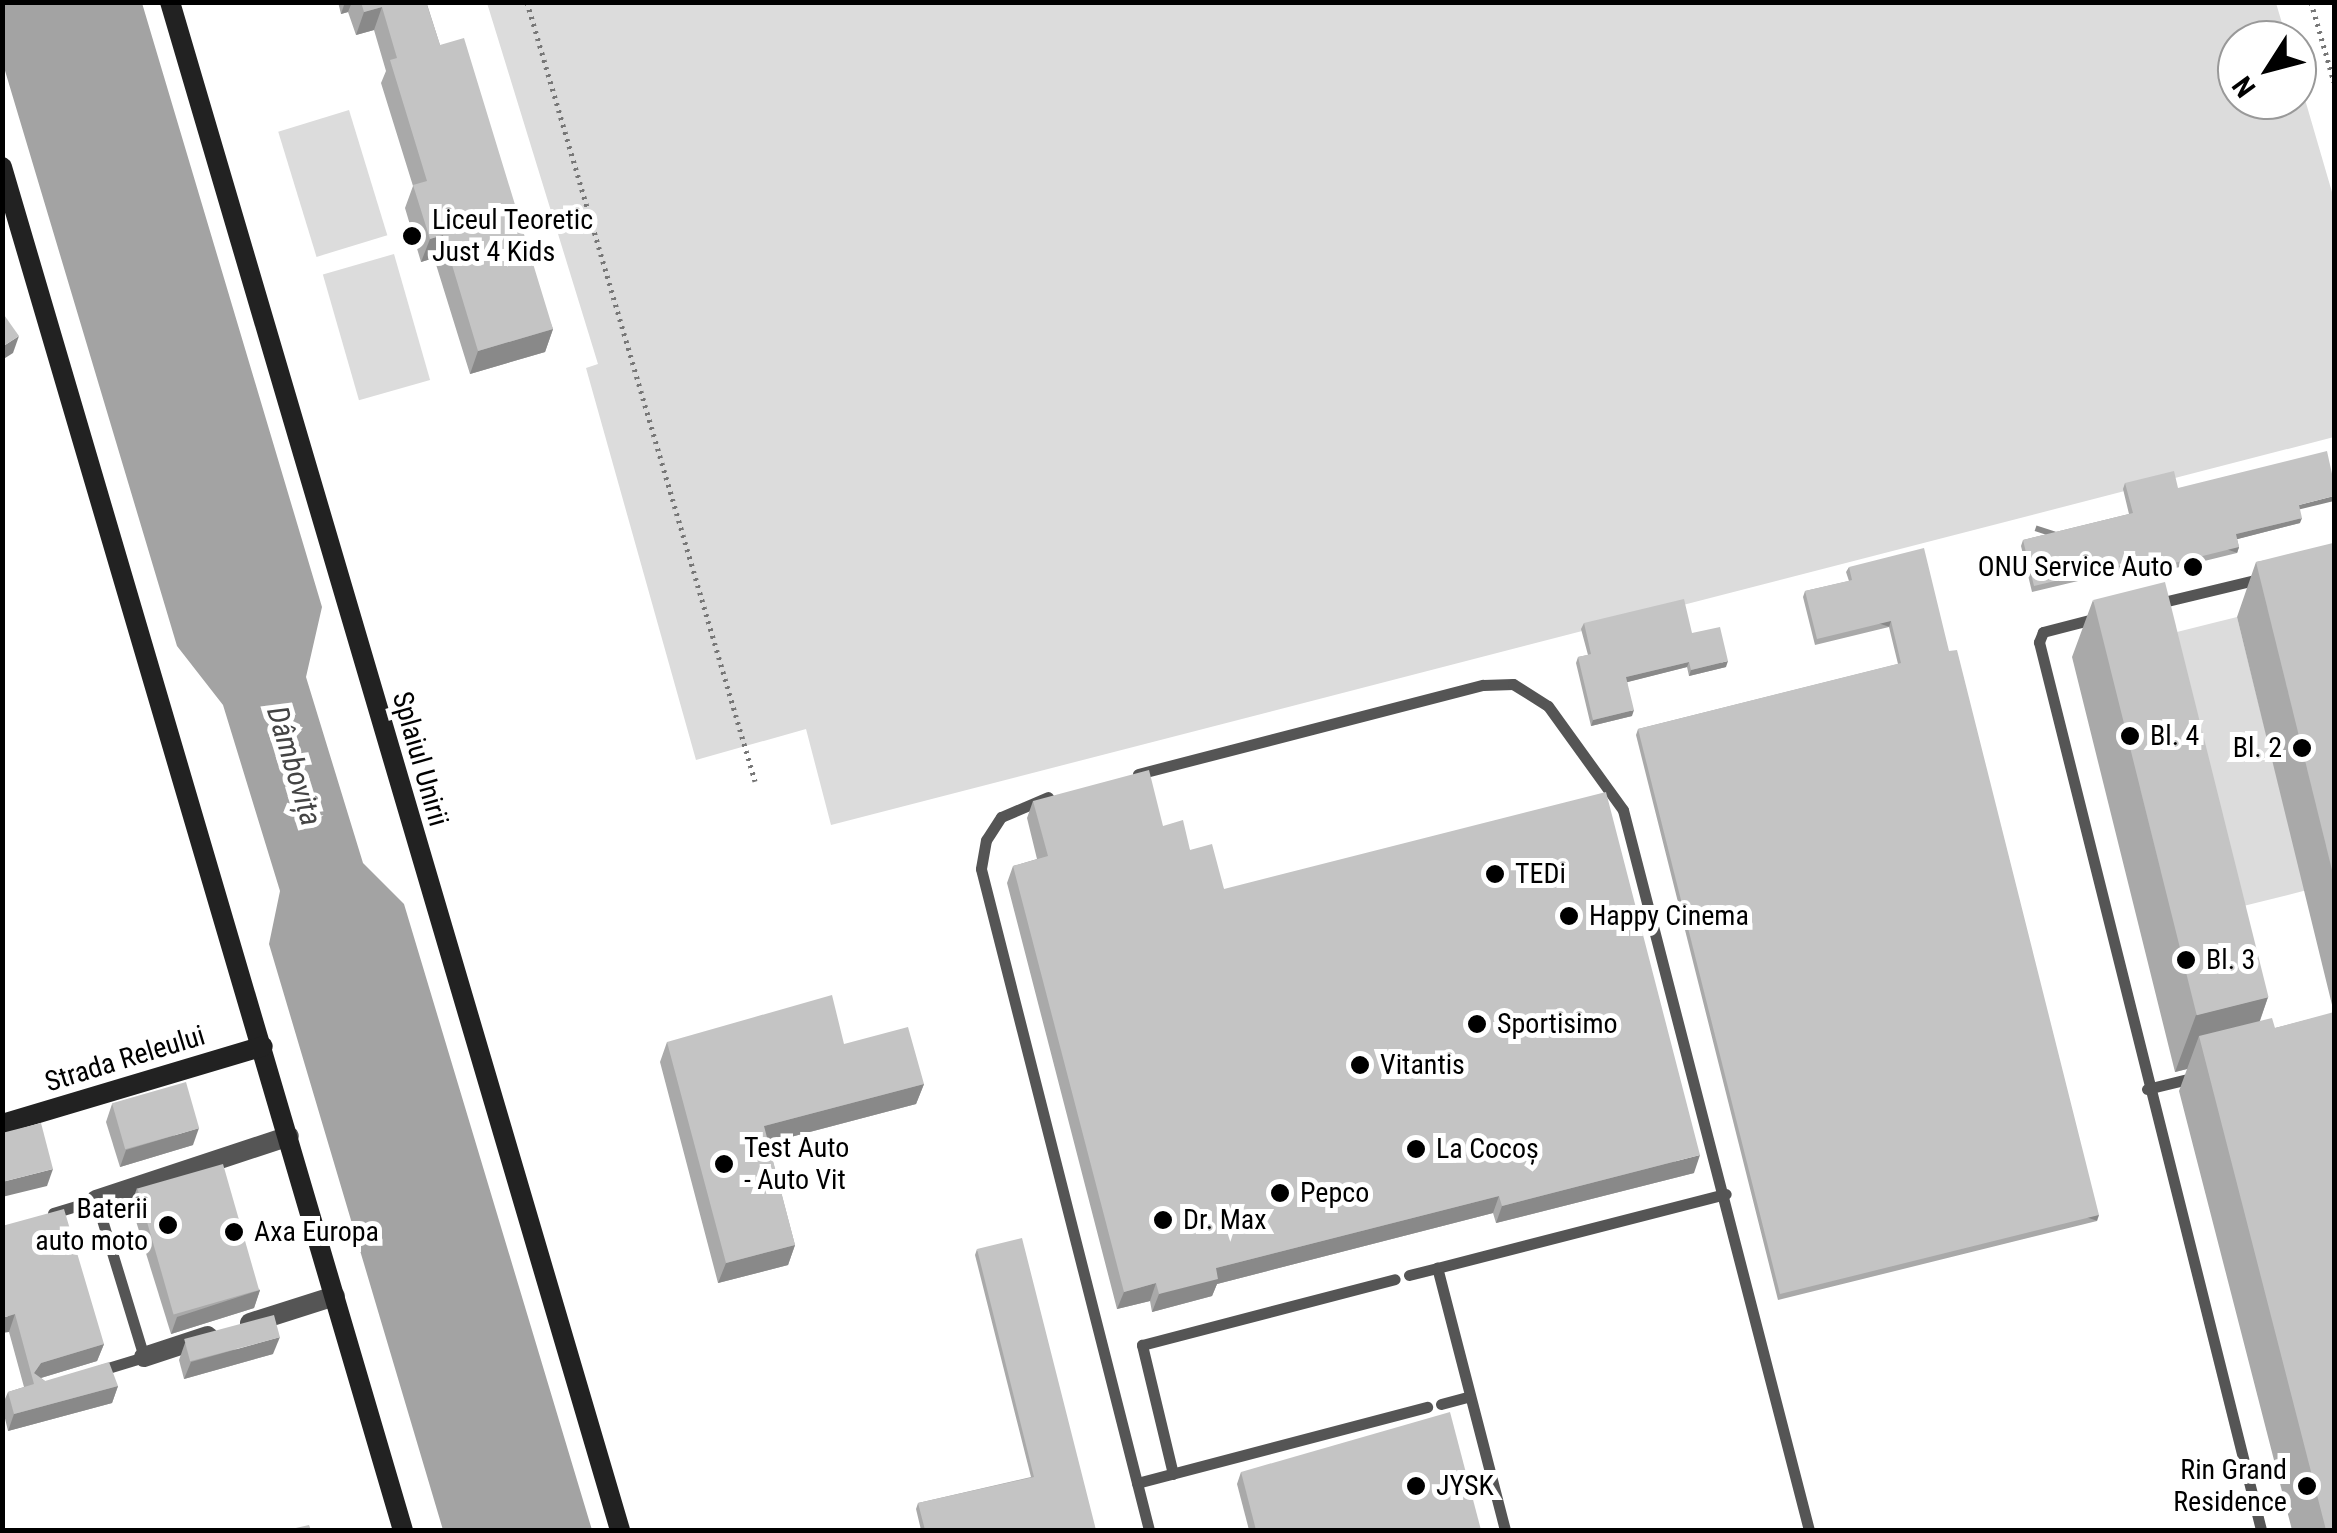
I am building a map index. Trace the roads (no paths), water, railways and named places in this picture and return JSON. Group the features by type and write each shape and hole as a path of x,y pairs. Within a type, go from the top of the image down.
{"main road":[{"name":"Splaiul Unirii","path":"170,2 620,1530"},
{"path":"2,167 403,1530"},
{"name":"Strada Releului","path":"2,1124 263,1046"}],"street":[{"path":"96,1200 289,1136"},
{"path":"144,1357 335,1296"}],"lane":[{"path":"2139,608 2273,576"},
{"path":"2120,613 2044,632 2039,642 2147,1089 2260,1530"},
{"path":"1119,779 1483,686 1513,684 1538,694 1624,810 1726,1194 1809,1530"},
{"path":"1062,794 1002,817 986,840 982,869 1149,1530"},
{"path":"2147,1089 2203,1075"},
{"path":"1409,1275 1726,1194"},
{"path":"40,1216 96,1200 144,1357 90,1373"},
{"path":"1437,1268 1505,1530"},
{"path":"1173,1474 1142,1345 1395,1278"},
{"path":"1441,1404 1470,1396"},
{"path":"1136,1483 1427,1407"}],"water":[{"name":"Dâmbovița","path":"2,3 142,3 322,607 306,677 363,863 404,904 592,1530 443,1530 269,944 280,891 223,705 177,646 3,64"}],"place":[{"name":"Liceul Teoretic Just 4 Kids","path":"412,236"},
{"name":"ONU Service Auto","path":"2193,567"},
{"name":"Bl. 4","path":"2130,736"},
{"name":"Bl. 2","path":"2302,748"},
{"name":"TEDi","path":"1495,874"},
{"name":"Happy Cinema","path":"1569,916"},
{"name":"Bl. 3","path":"2186,960"},
{"name":"Sportisimo","path":"1477,1024"},
{"name":"Vitantis","path":"1360,1065"},
{"name":"La Cocoș","path":"1416,1149"},
{"name":"Test Auto - Auto Vit","path":"724,1164"},
{"name":"Pepco","path":"1280,1193"},
{"name":"Dr. Max","path":"1163,1220"},
{"name":"Baterii auto moto","path":"168,1225"},
{"name":"Axa Europa","path":"234,1232"},
{"name":"JYSK","path":"1416,1486"},
{"name":"Rin Grand Residence","path":"2307,1486"}]}
